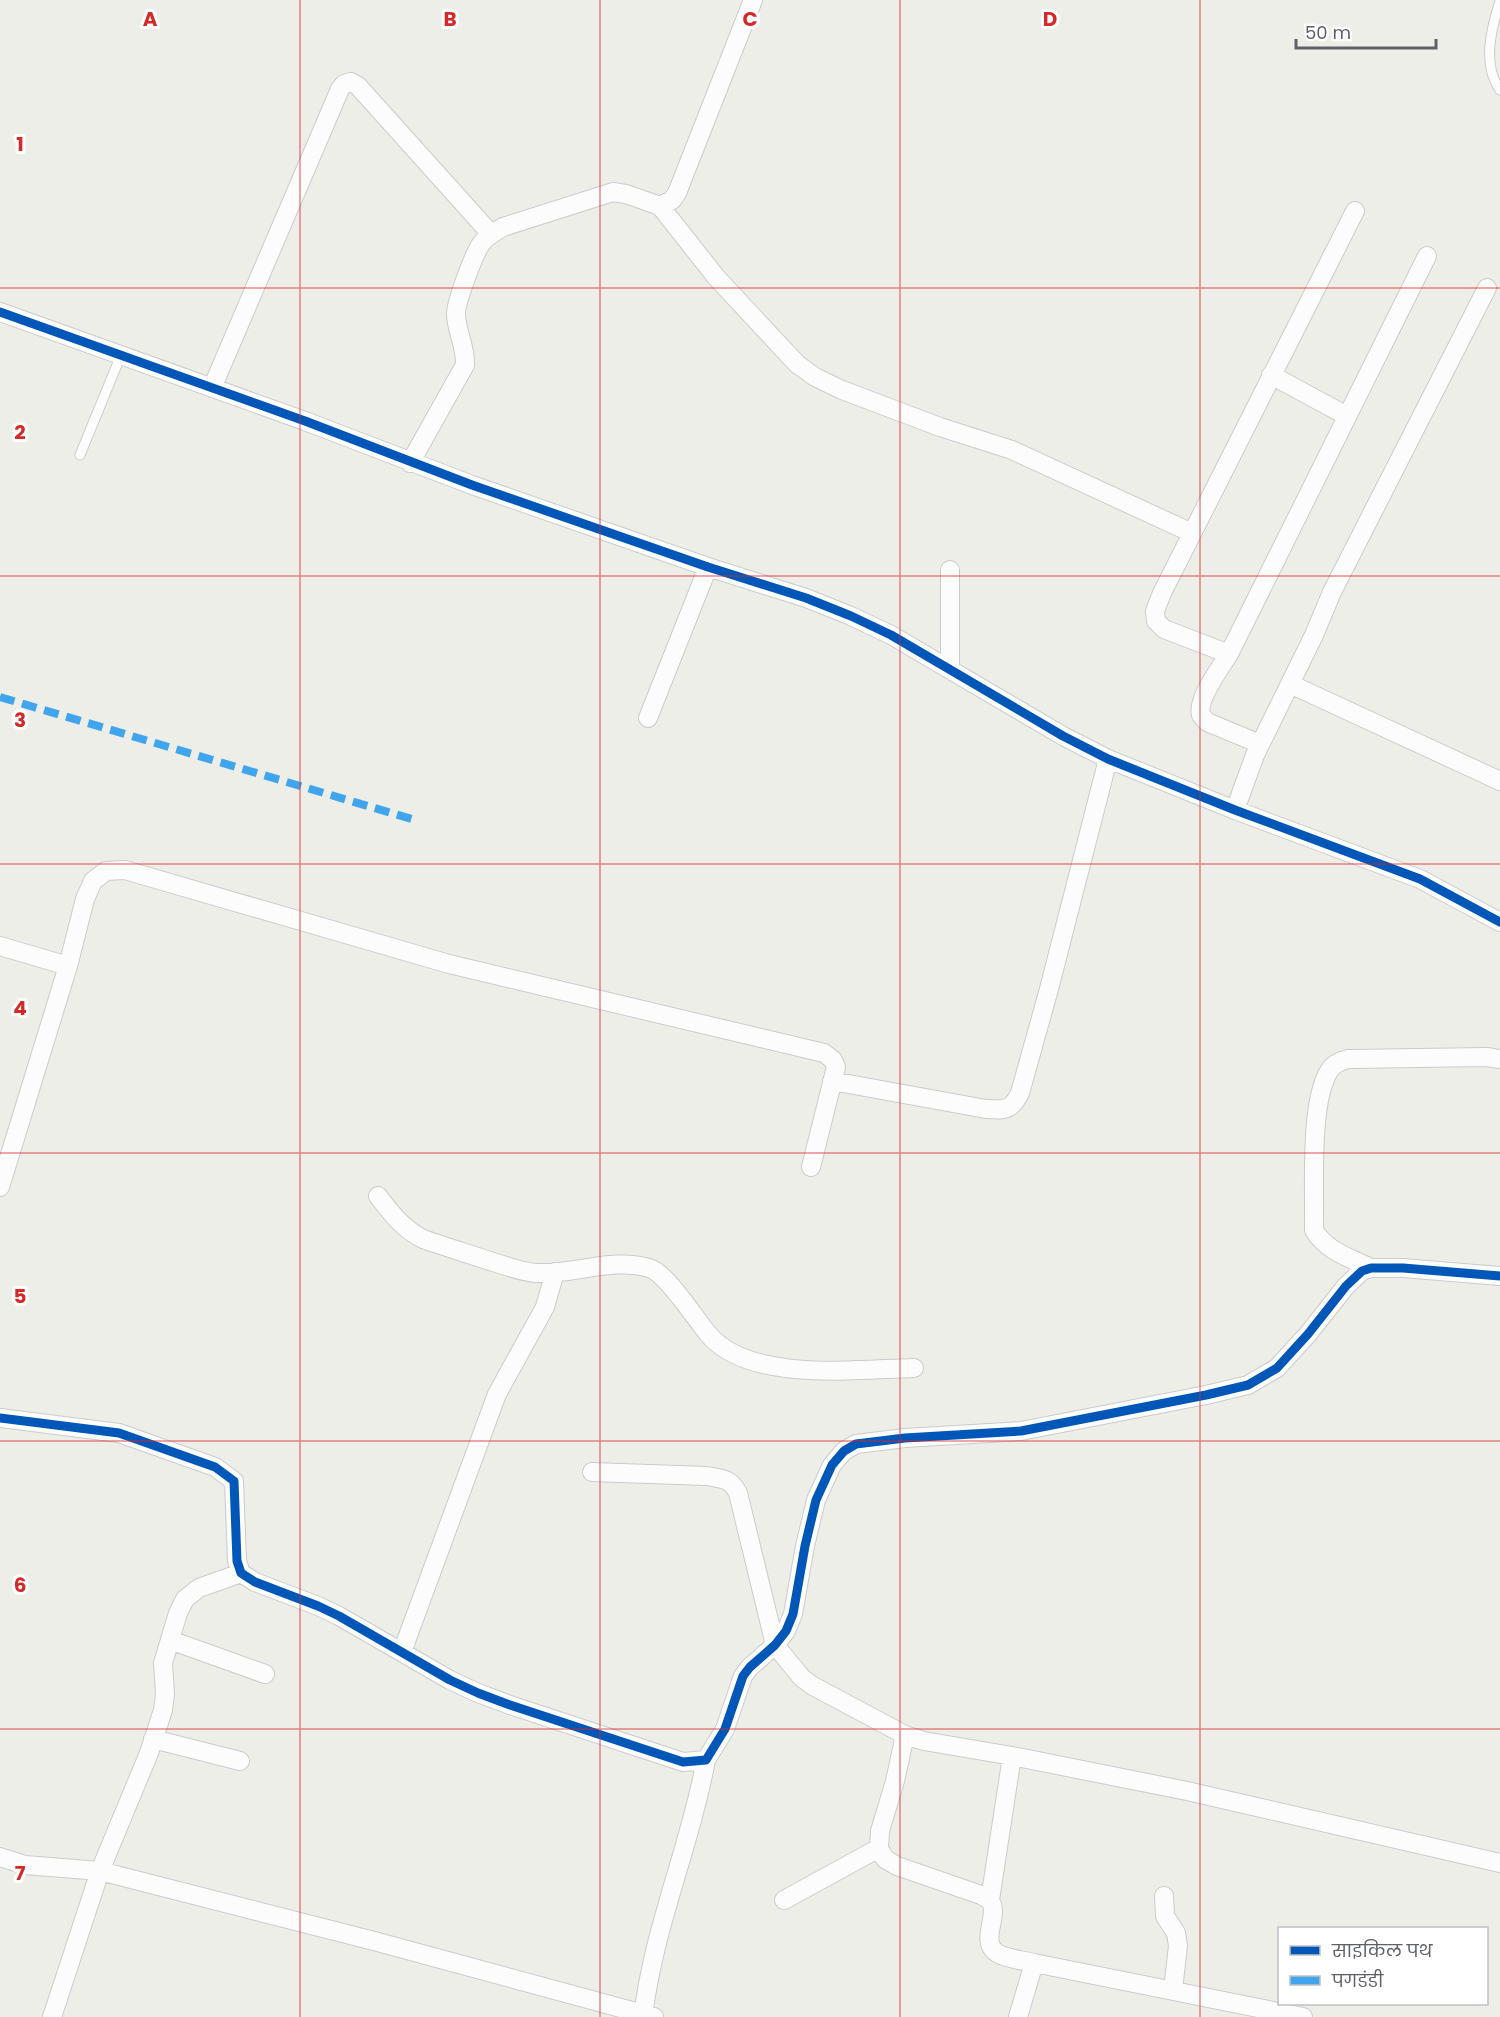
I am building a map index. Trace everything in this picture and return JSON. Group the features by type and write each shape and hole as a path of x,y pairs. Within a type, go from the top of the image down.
{"street":[{"path":"410,463 465,365 466,353 455,312 481,244 503,227 613,192 660,206 672,200 677,193 753,0"},
{"path":"212,388 344,84 351,82 358,86 491,234"},
{"path":"660,206 717,277 797,364 815,377 842,390 940,427 1012,450 1192,533"},
{"path":"1229,654 1164,628 1156,621 1155,611 1270,375 1354,211"},
{"path":"1260,744 1207,722 1202,716 1201,707 1204,696 1229,654 1427,256"},
{"path":"1235,810 1260,744 1332,592 1487,288"},
{"path":"0,312 304,421 410,463 851,615 891,635 1063,736 1108,759 1235,810 1420,879 1500,922"},
{"path":"1270,375 1347,416"},
{"path":"648,718 708,567"},
{"path":"950,570 950,670"},
{"path":"1290,684 1500,781"},
{"path":"832,1081 986,1109 1004,1110 1014,1104 1020,1093 1049,989 1108,759"},
{"path":"0,1187 68,966 85,899 93,881 106,871 125,870 449,964 818,1052 833,1060 836,1067 811,1167"},
{"path":"0,946 68,966"},
{"path":"1371,1268 1328,1247 1319,1239 1314,1230 1316,1119 1319,1095 1329,1071 1337,1062 1348,1059 1487,1057 1500,1059"},
{"path":"378,1196 398,1222 409,1232 423,1239 524,1272 555,1272 582,1267 635,1265 652,1268 664,1278 711,1338 725,1349 746,1359 777,1368 805,1371 914,1368"},
{"path":"0,1857 25,1865 100,1871 374,1941 647,2016 652,1964 700,1792 706,1760 725,1729 743,1676 776,1645 786,1632 793,1614 816,1500 832,1465 844,1451 856,1444 885,1440 1022,1431 1206,1395 1248,1384 1277,1368 1308,1334 1346,1286 1362,1271 1371,1268 1403,1268 1500,1276"},
{"path":"402,1652 497,1394 545,1307 555,1272"},
{"path":"0,1418 119,1433 216,1467 234,1481 237,1561 241,1573 255,1582 318,1605 450,1680 510,1705 682,1762 706,1760"},
{"path":"591,1472 707,1476 733,1484 738,1493 776,1645 802,1678 813,1686 905,1735 924,1741 1187,1791 1500,1863"},
{"path":"52,2017 100,1871 163,1710 165,1694 163,1663 178,1613 190,1593 241,1573"},
{"path":"170,1640 265,1674"},
{"path":"905,1735 895,1781 880,1831 879,1848 885,1859 897,1866 990,1900"},
{"path":"153,1739 240,1761"},
{"path":"1012,1756 990,1900 993,1907 989,1941 991,1948 998,1954 1034,1963 1173,1990 1224,2009 1303,2017"},
{"path":"784,1900 879,1848"},
{"path":"1164,1896 1165,1916 1176,1933 1178,1946 1173,1990"},
{"path":"1018,2017 1034,1963"}],"lane":[{"path":"1500,1 1489,52 1493,81 1500,90"},
{"path":"80,455 121,355"}],"marked path":[{"path":"0,697 415,820"}],"cycle path":[{"path":"0,312 305,421 472,485 708,567 806,598 851,616 891,635 1063,736 1108,759 1235,810 1420,879 1500,922"},
{"path":"0,1418 119,1433 215,1467 234,1481 237,1561 241,1573 255,1582 339,1616 450,1680 478,1693 683,1762 706,1760 725,1729 743,1676 786,1631 793,1614 816,1500 832,1465 844,1451 856,1444 905,1438 1021,1431 1248,1385 1277,1368 1308,1334 1346,1286 1362,1271 1371,1268 1403,1268 1500,1276"}]}
